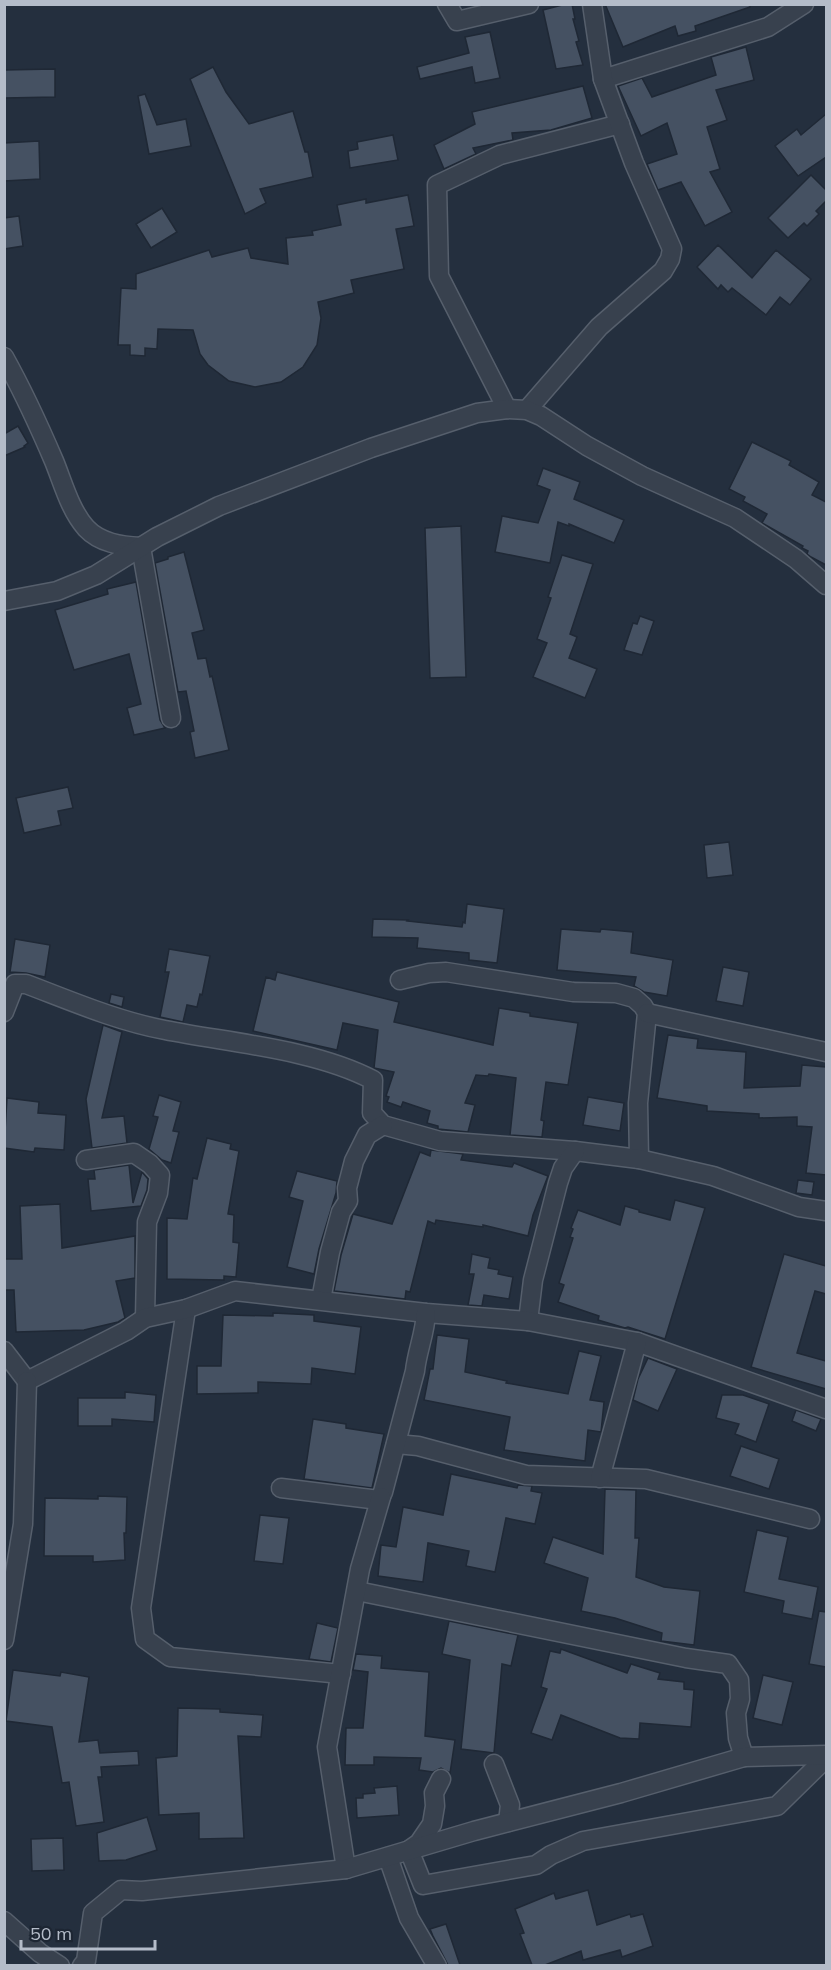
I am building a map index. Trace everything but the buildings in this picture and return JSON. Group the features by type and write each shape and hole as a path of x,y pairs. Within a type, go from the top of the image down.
{"street":[{"path":"447,4 457,21 529,4"},
{"path":"527,410 599,327 663,271 670,259 672,249 603,80 592,4"},
{"path":"603,80 768,27 804,4"},
{"path":"507,409 439,276 437,185 500,155 620,124"},
{"path":"4,357 48,448 72,506 85,527 98,537 113,544 141,547"},
{"path":"4,601 57,591 96,575 141,547 219,506 371,448 477,413 507,409 527,410 541,416 587,446 642,476 735,518 796,559 826,585"},
{"path":"141,547 171,718"},
{"path":"400,980 429,973 446,972 573,992 616,993 634,998 643,1006 647,1014 638,1103 639,1159"},
{"path":"4,1012 15,984 26,984 99,1013 162,1030 264,1048 351,1068 373,1080 372,1113 382,1125 440,1141 575,1151 639,1159 713,1176 799,1207 826,1211"},
{"path":"647,1014 826,1052"},
{"path":"321,1300 330,1252 341,1212 348,1201 347,1188 354,1161 367,1135 382,1125"},
{"path":"528,1322 533,1280 558,1183 563,1168 575,1151"},
{"path":"86,1160 134,1153 150,1164 160,1175 158,1193 147,1222 145,1318"},
{"path":"27,1381 126,1331 145,1318 186,1309 235,1291 528,1322 637,1342 826,1409"},
{"path":"186,1309 141,1608 145,1639 170,1657 341,1674"},
{"path":"346,1869 327,1747 360,1569 415,1371 416,1359 425,1332 426,1313"},
{"path":"600,1478 637,1342"},
{"path":"4,1351 27,1381 23,1524 4,1640"},
{"path":"396,1444 418,1446 526,1475 646,1479 810,1519"},
{"path":"281,1488 373,1501 381,1497"},
{"path":"357,1591 686,1658 728,1664 739,1680 740,1699 735,1713 738,1738 744,1757"},
{"path":"82,1965 86,1961 93,1913 121,1890 142,1891 346,1869 744,1757 826,1757"},
{"path":"409,1850 423,1885 536,1865 551,1855 583,1841 777,1806 826,1757"},
{"path":"494,1764 510,1805 508,1822"},
{"path":"409,1850 419,1843 432,1824 435,1806 434,1793 441,1779"},
{"path":"388,1857 409,1918 437,1965"},
{"path":"4,1921 40,1953 60,1965"}]}
